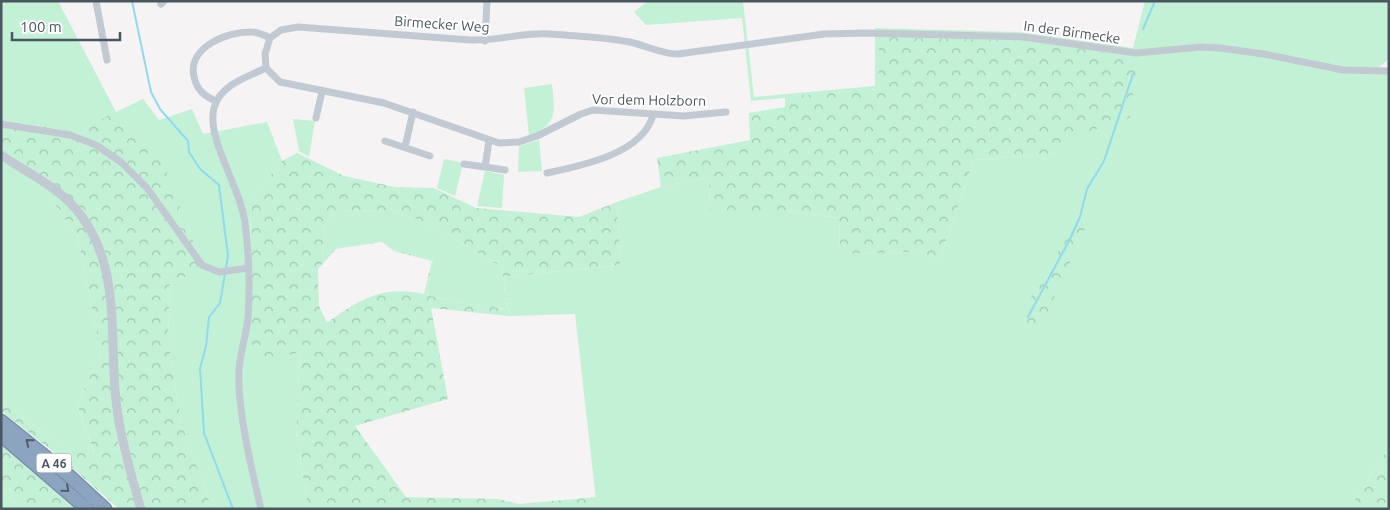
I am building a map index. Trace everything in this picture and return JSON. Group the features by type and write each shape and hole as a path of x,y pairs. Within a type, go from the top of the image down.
{"highway":[{"name":"A 46","path":"1,421 67,474 105,509"},
{"name":"A 46","path":"1,435 87,509"}],"street":[{"path":"96,1 107,60"},
{"path":"484,41 486,1"},
{"name":"Birmecker Weg","path":"270,38 282,30 298,27 484,41 530,33 551,34 630,42 673,54 750,44"},
{"path":"216,101 203,94 195,81 194,63 201,51 217,40 244,32 255,32 270,38 264,54 266,68 231,86 216,101 212,121 214,135 241,202 249,268 248,320 239,370 240,394 262,509"},
{"name":"In der Birmecke","path":"750,44 844,32 1010,36 1055,40 1136,53 1201,47 1220,48 1264,54 1343,70 1389,71"},
{"name":"Vor dem Holzborn","path":"266,68 280,82 363,99 413,112 489,141 505,143 525,141 593,110 623,110 653,115 684,116 726,112"},
{"path":"316,118 322,92"},
{"path":"405,147 413,112"},
{"path":"547,173 582,166 617,152 649,127 653,115"},
{"path":"1,124 70,135 96,145 121,162 148,188 202,265 219,272 249,268"},
{"path":"385,141 430,156"},
{"path":"485,167 489,141"},
{"path":"1,155 50,186 67,200 86,223 99,247 111,290 115,391 123,447 141,509"},
{"path":"464,164 505,170"}],"green space":[{"path":"1,1 58,1 116,112 143,99 159,120 192,109 203,134 267,122 282,161 251,199 248,341 300,351 296,431 308,509 212,509 182,425 168,341 170,281 205,270 91,124 82,134 20,122 1,121"},
{"path":"648,1 743,1 754,97 875,86 875,28 1020,32 1133,48 1145,1 1389,1 1389,59 1377,69 1389,69 1389,448 1349,509 597,509 575,314 509,316 504,277 620,265 617,202 661,187 709,177 710,210 781,210 839,218 840,254 917,252 940,258 974,160 1060,153 880,37 878,89 751,101 742,18 646,25 634,12"},
{"path":"879,37 1031,41 1138,58 1130,118 1065,139 1060,153 974,160 940,258 917,252 840,254 839,218 781,210 710,210 709,177 661,187 657,158 750,140 749,113 785,107 785,97 878,89"},
{"path":"552,84 554,110 550,122 529,136 524,88"},
{"path":"116,112 137,131 164,166 205,271 170,281 168,341 182,425 212,509 146,509 111,391 119,447 137,509 119,509 60,457 1,411 1,401 71,452 94,452 77,405 101,353 78,238 48,194 54,183 1,150 1,121 20,122 82,134 91,124"},
{"path":"293,119 315,121 309,157 299,151"},
{"path":"539,140 542,171 518,172 519,146"},
{"path":"297,153 344,176 395,187 434,188 476,208 579,217 617,202 620,265 504,277 509,316 431,308 448,399 355,426 406,497 498,499 519,504 597,497 597,509 308,509 296,431 300,352 269,360 248,341 251,199 282,161","holes":["388,210 425,222 502,267 507,309 467,304 426,295 433,260 395,250 383,241 336,248 322,261 325,225 337,211","382,242 394,251 432,261 424,294 396,291 372,296 350,307 327,323 319,306 318,269 336,249"]},
{"path":"1,154 50,190 48,194 78,238 101,353 77,405 94,453 71,452 1,401"},
{"path":"444,159 463,163 455,196 437,188"},
{"path":"485,171 504,175 502,208 477,206"},
{"path":"388,210 425,222 502,267 507,309 467,304 426,295 433,260 395,250 383,241 336,248 322,262 325,225 337,211"},
{"path":"1082,212 1092,213 1045,318 1032,328 1018,319"},
{"path":"1,445 75,509 21,509 1,489"},
{"path":"1389,448 1389,509 1349,509"},
{"path":"1,489 21,509 1,509"}],"waterway":[{"path":"132,1 151,92 160,109 188,141 189,152 200,169 219,185 228,256 220,303 209,317 206,346 200,368 204,433 233,509"},
{"path":"1143,29 1155,1"},
{"path":"1028,317 1080,217 1087,189 1104,161 1133,74"}]}
